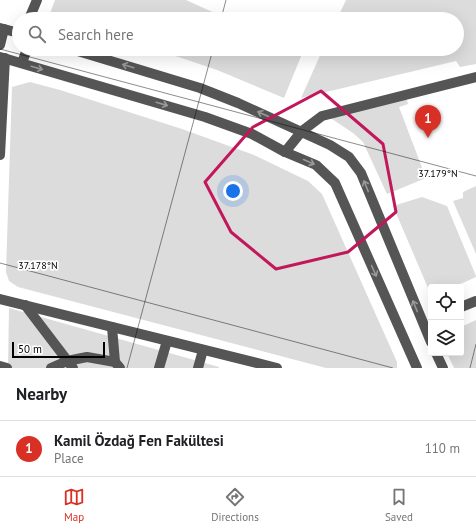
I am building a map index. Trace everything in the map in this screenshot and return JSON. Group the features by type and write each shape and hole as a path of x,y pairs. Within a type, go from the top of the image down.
{"street":[{"path":"32,12 37,0"},
{"path":"0,46 2,28 12,31"},
{"path":"22,63 24,56"},
{"path":"94,56 200,88 302,131 330,145 349,157 361,173 427,322"},
{"path":"0,155 3,58 205,117 252,134 285,152 316,166 335,183 417,368"},
{"path":"285,152 302,131 322,116 476,77"},
{"path":"0,299 277,368"},
{"path":"464,306 476,301"},
{"path":"25,305 70,365"},
{"path":"51,368 70,365 87,357 118,365 112,327"},
{"path":"159,368 167,341"},
{"path":"198,368 203,350"},
{"path":"437,356 443,368"},
{"path":"0,366 7,368"}],"highlighted area":[{"path":"321,91 383,144 396,212 348,252 276,269 231,232 205,182 253,127"}],"shaded area":[{"path":"55,0 186,0 213,12 51,12"},
{"path":"346,0 476,0 476,64 460,67 456,61 301,98 320,56 464,56 464,12 340,12"},
{"path":"176,56 301,56 284,98 217,70"},
{"path":"30,82 60,90 182,129 254,155 308,181 322,194 397,362 397,368 326,368 18,287 9,281 6,272 12,87"},
{"path":"406,96 408,104 399,107 426,178 387,194 363,142 353,133 329,117"},
{"path":"476,186 476,254 453,201 463,198 463,192"},
{"path":"422,197 447,206 476,277 461,284 428,284 428,288 393,206"},
{"path":"9,308 219,367 219,368 8,368"},
{"path":"476,320 476,368 454,368 448,356 464,356 464,326"}],"place":[{"name":"Kamil Özdağ Fen Fakültesi","path":"428,138"}]}
